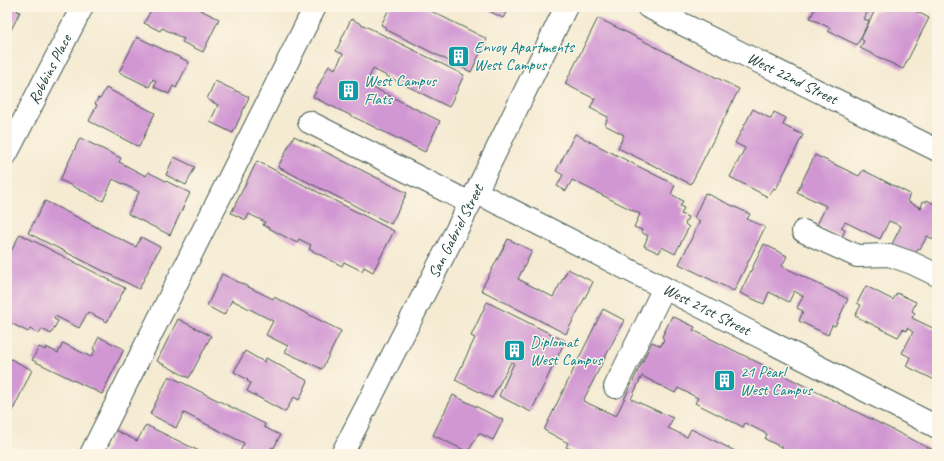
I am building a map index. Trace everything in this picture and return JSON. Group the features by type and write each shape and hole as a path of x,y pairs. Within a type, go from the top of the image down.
{"street":[{"name":"Robbins Place","path":"7,153 82,7"},
{"path":"91,454 314,7"},
{"name":"San Gabriel Street","path":"342,454 473,197 566,7"},
{"name":"West 22nd Street","path":"648,7 937,150"},
{"name":"West 21st Street","path":"309,122 473,197 664,288 937,428"},
{"path":"803,231 857,256 889,255 912,263 937,275"},
{"path":"615,387 664,288"}],"building":[{"path":"7,7 19,7 17,11 20,12 7,38"},
{"path":"145,7 194,7 219,19 203,52 182,42 184,39 162,28 160,31 144,23 150,12 144,9"},
{"name":"Envoy Apartments West Campus","path":"390,7 423,7 487,39 471,72 385,29 386,27 381,25"},
{"path":"481,7 509,7 503,18"},
{"path":"816,7 870,7 864,19 869,21 857,45 828,31 830,28 810,18"},
{"path":"879,7 908,7 929,18 903,69 860,48 864,41 861,39 875,10 877,11"},
{"path":"598,18 739,89 691,184 618,148 624,135 605,125 608,117 590,108 595,99 565,84"},
{"name":"West Campus Flats","path":"351,19 464,75 449,107 373,69 366,84 440,121 425,152 313,97 329,65 335,69 343,54 336,51"},
{"path":"137,37 189,62 176,88 173,86 169,94 154,87 156,81 153,79 149,87 119,72"},
{"path":"215,81 249,97 233,133 210,122 218,105 207,99"},
{"path":"106,88 155,113 139,147 89,121 97,105 95,104 98,98 100,99"},
{"path":"753,109 771,119 774,112 786,118 783,125 803,135 776,189 774,188 768,197 730,177 745,148 735,143"},
{"path":"575,134 675,185 671,194 683,201 680,206 684,208 681,214 688,217 685,224 689,227 675,254 662,247 659,253 644,246 648,236 641,232 642,230 634,227 640,214 572,180 566,191 557,186 563,175 556,171"},
{"path":"294,136 407,193 391,224 278,167"},
{"path":"80,138 121,158 119,162 146,176 148,172 190,193 170,235 128,214 139,192 113,179 103,201 60,180"},
{"path":"815,155 859,176 863,170 910,194 907,201 921,208 923,201 926,202 927,200 934,204 936,201 937,241 927,236 920,249 918,248 914,258 892,247 901,226 889,221 880,239 845,222 841,228 845,230 842,237 817,225 826,206 797,192"},
{"path":"174,157 195,167 186,185 166,175"},
{"path":"257,161 394,231 373,272 364,267 362,271 344,262 342,266 309,249 311,245 299,239 297,243 263,225 265,222 249,214 246,220 231,213"},
{"path":"705,193 750,214 747,219 765,227 734,291 679,264 700,221 694,218"},
{"path":"45,201 136,247 141,237 160,247 139,289 28,233"},
{"path":"20,234 125,288 107,322 88,312 79,328 55,316 54,319 58,321 51,334 42,329 39,334 30,329 28,332 7,321 7,259"},
{"path":"508,239 532,251 518,279 553,297 568,269 593,282 566,334 481,290"},
{"path":"764,244 787,256 782,266 848,299 835,326 832,325 828,335 799,321 803,311 797,308 803,296 794,291 789,302 769,292 764,304 740,293"},
{"path":"222,274 273,299 274,297 341,331 322,369 285,352 288,346 266,335 273,321 232,300 224,315 207,306"},
{"path":"866,286 893,300 897,293 916,302 912,311 915,313 912,318 937,330 934,335 937,336 937,381 906,366 910,357 902,353 913,332 907,328 906,331 903,329 898,337 855,316 861,305 857,303"},
{"name":"Diplomat West Campus","path":"487,302 565,341 531,412 499,396 514,363 511,362 492,398 455,380 475,338 471,336"},
{"name":"21 Pearl West Campus","path":"603,309 624,320 583,401 616,416 652,342 661,346 664,339 662,337 672,316 695,327 693,330 937,452 937,454 790,454 791,452 765,439 767,434 745,423 743,427 695,403 698,398 678,388 675,393 642,376 631,399 673,418 668,428 687,437 691,429 741,454 581,454 566,447 568,443 544,430"},
{"path":"178,319 211,336 189,378 157,361"},
{"path":"99,337 124,349 102,394 32,360 39,347 45,350 46,347 58,353 63,343 91,357"},
{"path":"245,351 264,362 266,358 308,381 299,400 294,397 285,412 247,391 251,383 234,372"},
{"path":"7,357 32,370 10,416 7,414"},
{"path":"169,376 265,424 264,427 280,435 274,448 272,447 268,454 239,454 244,443 184,413 176,428 150,414"},
{"path":"453,395 503,420 493,440 479,433 468,452 433,435"},
{"path":"146,425 205,454 104,454 115,430 137,441"}],"place":[{"name":"Envoy Apartments West Campus","path":"459,56"},
{"name":"West Campus Flats","path":"348,90"},
{"name":"Diplomat West Campus","path":"514,351"},
{"name":"21 Pearl West Campus","path":"724,381"}]}
